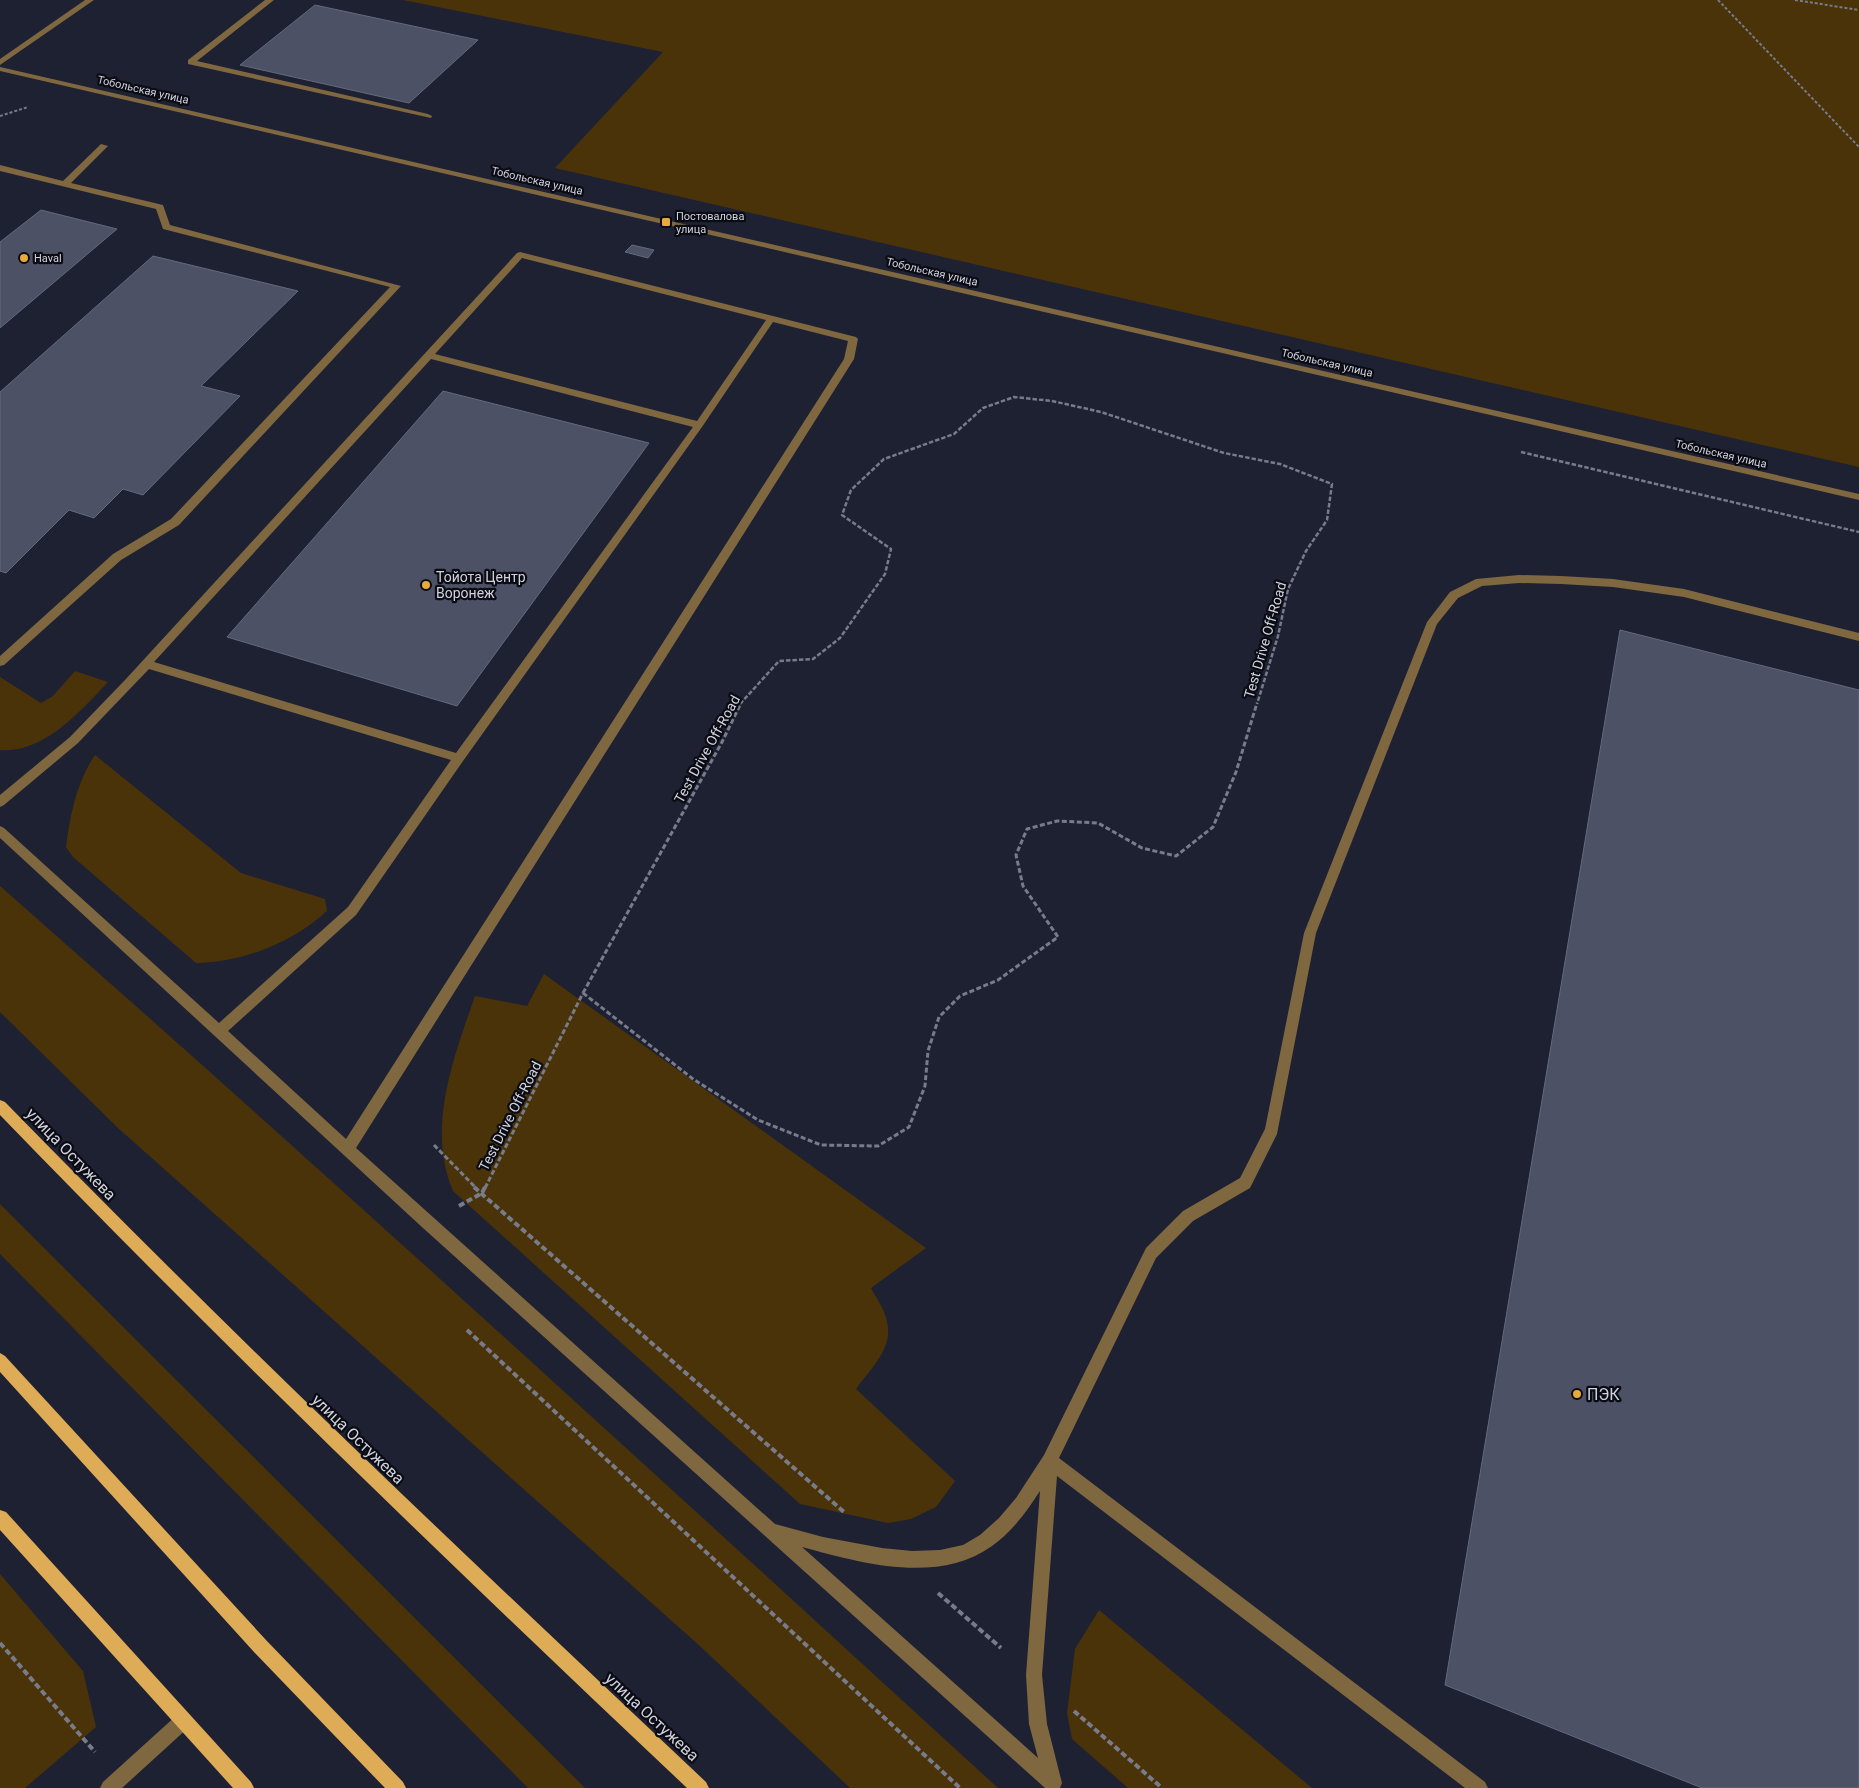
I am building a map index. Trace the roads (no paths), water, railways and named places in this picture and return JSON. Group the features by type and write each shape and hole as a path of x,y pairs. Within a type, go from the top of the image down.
{"main road":[{"name":"улица Остужева","path":"0,1106 119,1230 381,1487 700,1788"},
{"path":"0,1361 260,1646 397,1788"},
{"path":"0,1518 245,1788"}],"street":[{"path":"0,63 90,0"},
{"path":"270,0 191,62 428,116"},
{"name":"Тобольская улица","path":"0,69 1859,497"},
{"path":"66,183 104,146"},
{"path":"0,168 160,208 166,227 396,286 175,522 117,557 0,662"},
{"path":"0,802 74,740 146,664 520,255 772,317 853,339 849,359 347,1149"},
{"path":"219,1031 352,911 459,758 699,426 772,317"},
{"path":"428,355 699,426"},
{"path":"770,1530 832,1548 919,1560 953,1557 985,1543 1010,1520 1050,1461 1151,1252 1188,1216 1245,1183 1272,1130 1310,933 1428,631 1432,622 1454,595 1480,582 1499,580 1613,583 1684,592 1859,637"},
{"path":"146,664 459,758"},
{"path":"0,831 428,1223 1056,1786"},
{"path":"1050,1461 1034,1675 1038,1724 1056,1786"},
{"path":"1050,1461 1479,1788"},
{"path":"114,1783 183,1721"}],"place":[{"name":"Постовалова улица","path":"666,222"},
{"name":"Haval","path":"24,258"},
{"name":"Тойота Центр Воронеж","path":"426,585"},
{"name":"ПЭК","path":"1577,1394"}]}
